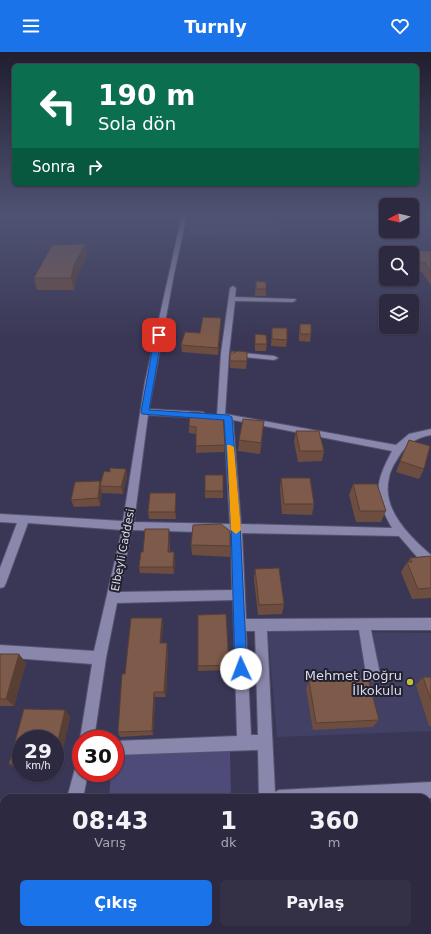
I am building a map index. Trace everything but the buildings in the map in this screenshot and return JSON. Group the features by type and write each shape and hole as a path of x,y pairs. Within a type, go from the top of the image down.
{"street":[{"name":"Elbeyli Caddesi","path":"88,730 99,658 128,526 145,412 175,256"},
{"path":"233,288 225,353 225,417 236,528 244,743"},
{"path":"231,299 293,300"},
{"path":"225,353 274,358"},
{"path":"145,412 225,417 303,430 398,449"},
{"path":"431,432 410,437 398,449 387,470 383,483 388,510 400,532 431,562"},
{"path":"0,518 128,526 400,532"},
{"path":"0,583 24,519"},
{"path":"113,598 238,595"},
{"path":"261,624 267,794"},
{"path":"364,624 373,674"},
{"path":"240,625 431,624"},
{"path":"0,651 99,658"},
{"path":"124,748 265,742"},
{"path":"76,794 78,782"},
{"path":"355,794 431,790"}],"shaded area":[{"path":"268,631 431,633 431,731 277,737"},
{"path":"230,752 231,794 109,794 110,782 124,782 124,753"}],"slow traffic":[{"path":"230,447 236,530"}],"place":[{"name":"Mehmet Doğru İlkokulu","path":"410,682"}],"route":[{"path":"159,335 149,382 145,412 228,417 236,524 241,669"}]}
